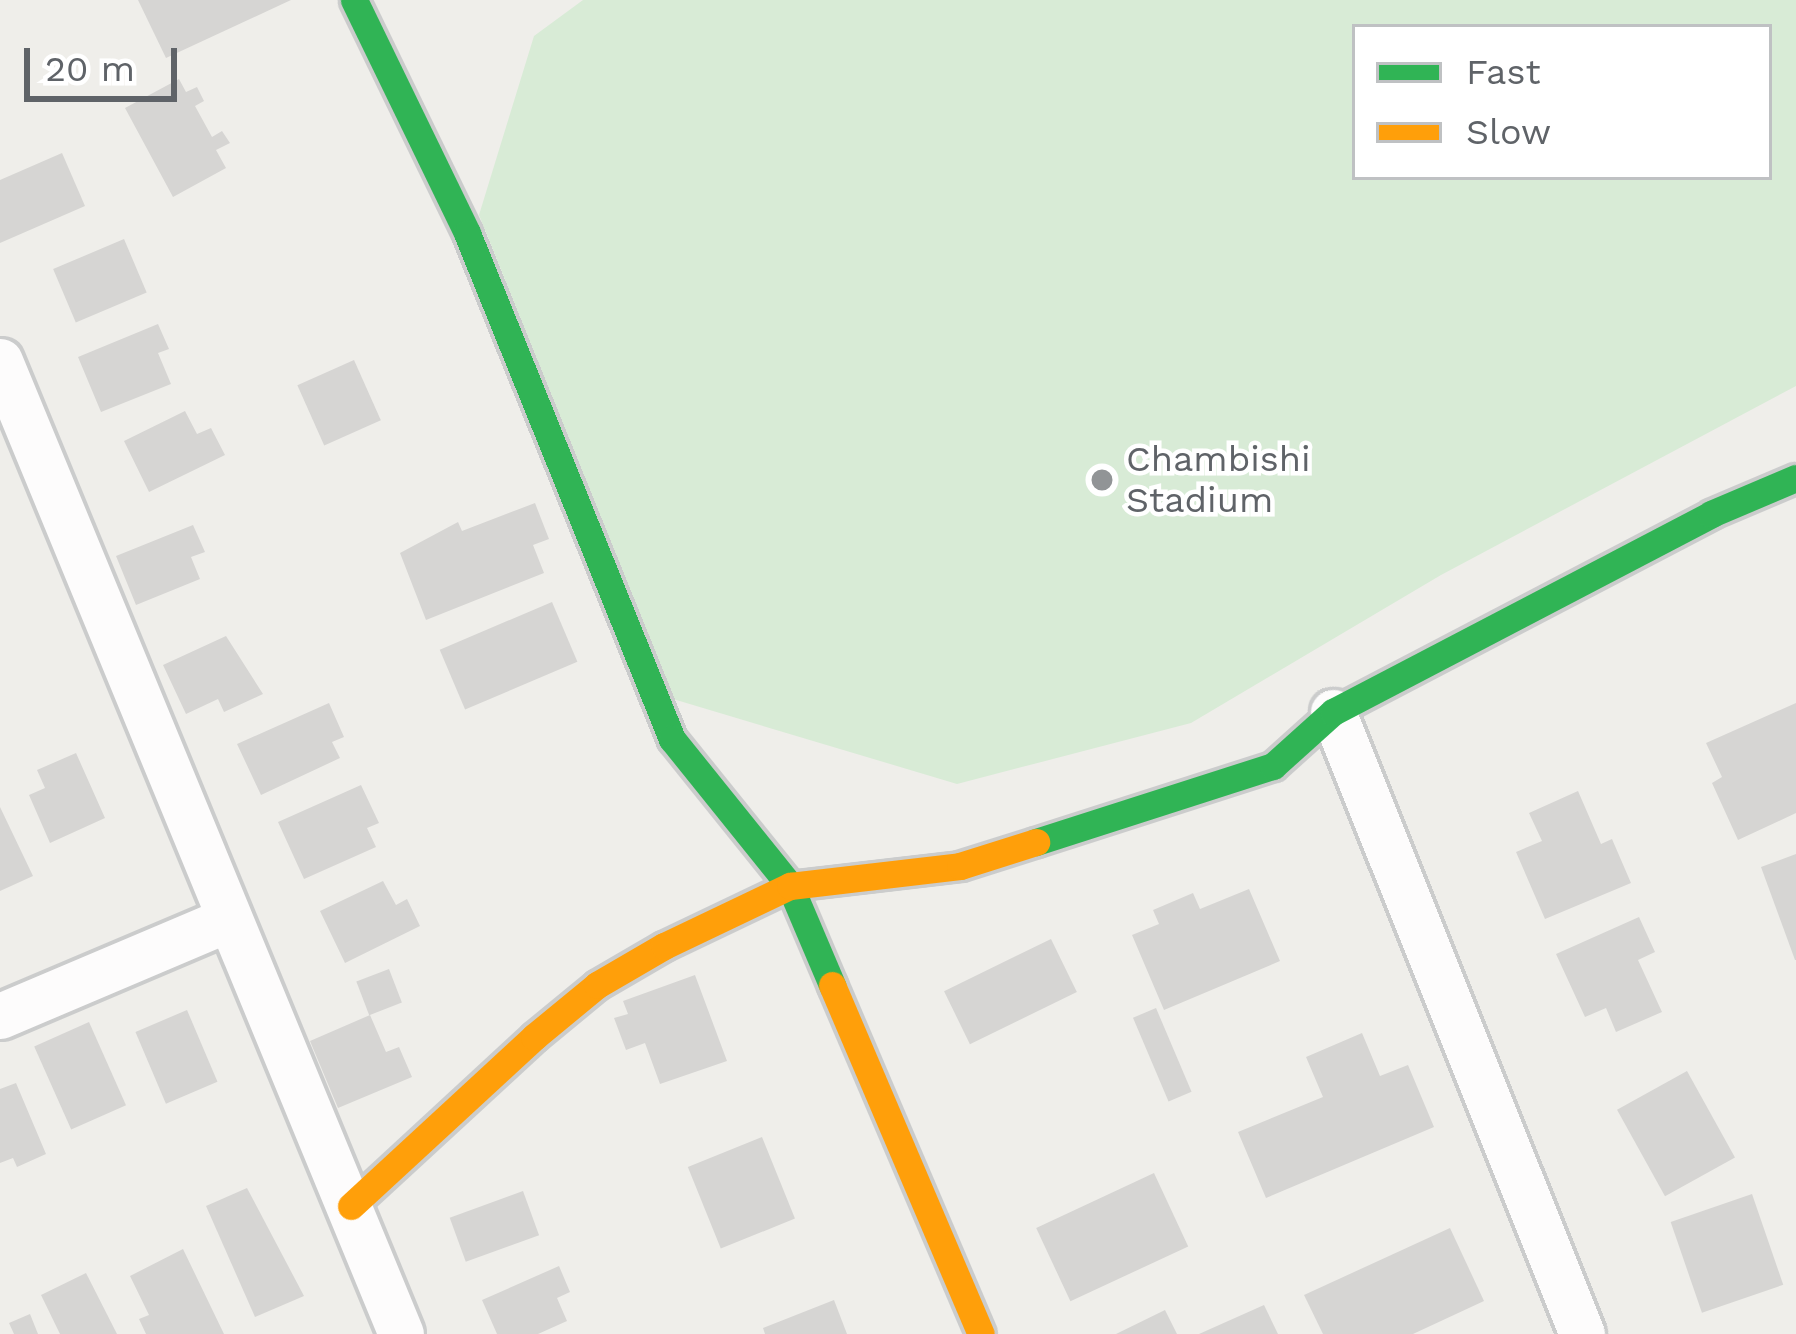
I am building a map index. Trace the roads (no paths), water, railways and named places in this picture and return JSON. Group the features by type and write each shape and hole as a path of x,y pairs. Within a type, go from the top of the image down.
{"street":[{"path":"354,0 467,233 672,739 790,886 981,1334"},
{"path":"0,361 16,442 228,919 401,1334"},
{"path":"351,1206 597,985 790,886 960,866 1151,811 1273,766 1333,712 1711,514 1796,478"},
{"path":"1333,712 1582,1334"},
{"path":"0,1016 228,919"}],"place":[{"name":"Chambishi Stadium","path":"1102,480"}]}
